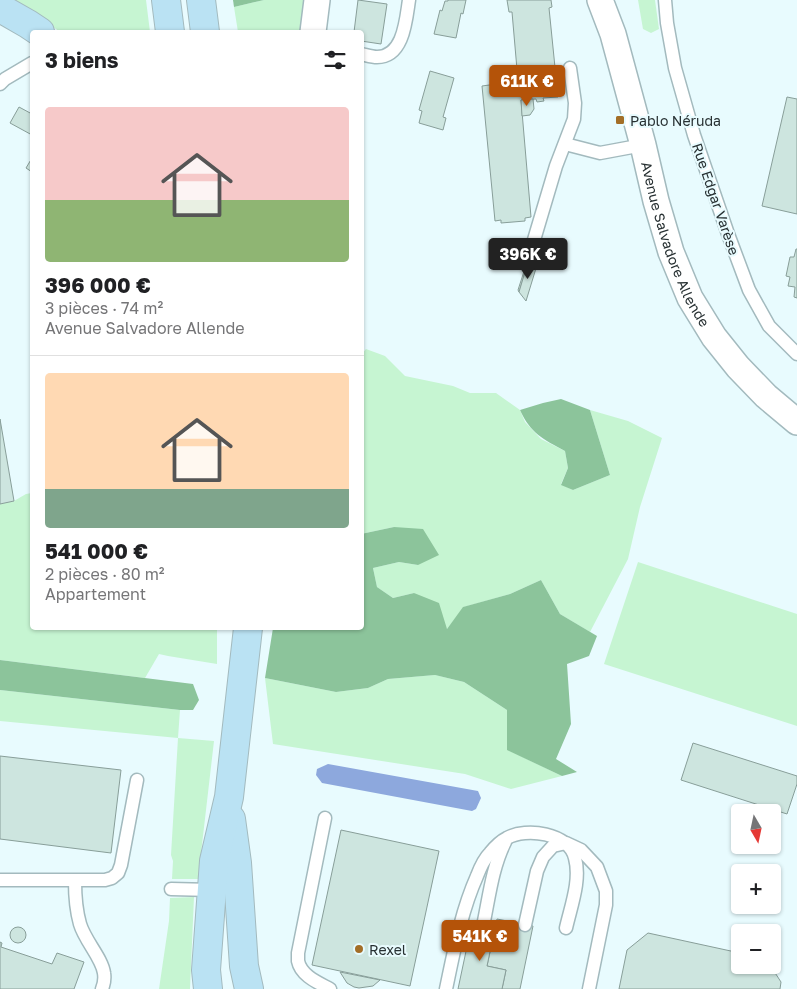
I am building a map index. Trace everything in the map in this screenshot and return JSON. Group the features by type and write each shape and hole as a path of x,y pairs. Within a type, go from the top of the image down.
{"main road":[{"path":"166,0 170,30"},
{"path":"201,0 205,30"},
{"path":"0,8 37,30"},
{"path":"208,989 206,970 214,861 229,797 248,630"},
{"path":"229,797 237,863 244,966 249,989"}],"street":[{"path":"313,30 317,0"},
{"name":"Avenue Salvadore Allende","path":"600,0 613,34 671,252 690,298 714,337 738,367 766,396 797,422"},
{"name":"Avenue Salvadore Allende","path":"609,0 613,34"}],"lane":[{"path":"364,55 377,57 386,55 400,42 409,0"},
{"name":"Rue Edgar Varèse","path":"665,0 667,24 675,68 694,135 728,234 749,290 770,326 797,354"},
{"path":"0,84 30,64"},
{"path":"531,250 556,166 574,119 575,103 570,68"},
{"path":"565,144 600,152 643,145"},
{"path":"0,880 105,880 112,878 118,873 121,865 137,780"},
{"path":"325,818 298,953 298,962 308,976 330,989"},
{"path":"446,989 461,918 480,867 489,853 507,838 522,833 552,836 582,850 597,867 606,891 606,905 590,989"},
{"path":"483,926 499,855 507,838"},
{"path":"525,924 534,880 543,857 553,846 566,843"},
{"path":"566,843 575,856 577,872 575,891 566,928"},
{"path":"75,880 80,924 103,968 104,981 102,989"},
{"path":"171,889 212,890"}],"green space":[{"path":"11,0 146,0 150,30 57,30"},
{"path":"233,0 264,0 234,7"},
{"path":"264,0 308,0 304,27 302,30 238,30 234,7"},
{"path":"638,0 655,0 659,29 651,33 643,29"},
{"path":"366,349 385,356 405,376 453,386 470,393 496,393 520,410 525,422 541,439 565,451 568,468 561,484 573,490 610,475 590,410 628,421 662,438 640,507 628,559 590,632 560,614 541,580 510,594 464,607 447,629 414,593 393,598 377,587 373,568 399,562 418,565 394,527 364,533 364,351"},
{"path":"561,399 590,410 610,475 573,490 561,485 568,468 565,451 538,435 520,410"},
{"path":"30,493 30,630 217,630 217,664 159,654 145,678 0,660 0,504 14,501"},
{"path":"394,527 423,529 439,555 418,565 399,562 373,568 377,587 393,598 414,593 439,603 447,629 463,607 510,594 541,580 560,614 597,636 589,656 567,664 571,724 556,759 577,772 562,776 507,750 507,710 464,682 435,675 388,679 368,688 336,692 265,678 273,630 364,630 364,533"},
{"path":"638,562 797,614 797,726 604,664"},
{"path":"0,660 193,684 199,700 193,710 180,710 0,690"},
{"path":"435,675 464,682 507,710 508,750 562,776 511,789 465,774 273,744 265,678 336,692 368,688 388,679"},
{"path":"0,690 180,710 178,738 0,721"},
{"path":"178,738 214,741 198,879 172,879 173,861 171,855"},
{"path":"194,897 190,989 159,989 169,921 170,898"}],"water":[{"path":"328,764 478,791 481,798 476,809 472,811 322,783 316,775 317,769"}],"building":[{"path":"358,0 387,4 381,44 364,41 364,30 354,30"},
{"path":"466,0 463,14 461,13 456,38 434,34 440,10 442,11 445,1"},
{"path":"507,0 551,0 552,7 549,8 558,97 543,98 544,101 537,102 536,99 521,100 531,217 525,218 525,221 501,223 501,220 495,221 482,86 518,81 512,12 509,12"},
{"path":"430,71 454,78 443,117 446,118 443,130 419,123 422,111 419,110"},
{"path":"787,97 797,99 797,214 762,206"},
{"path":"533,99 534,109 530,115 522,116 521,100"},
{"path":"19,107 30,113 30,134 10,123"},
{"path":"30,161 30,171 26,168"},
{"path":"796,249 797,298 794,297 795,287 788,286 790,277 786,276 790,257 794,257"},
{"path":"528,262 519,292 518,290"},
{"path":"528,262 537,265 526,301 519,292"},
{"path":"0,419 14,501 0,504"},
{"path":"693,743 797,776 797,784 787,814 781,812 781,804 756,804 681,780"},
{"path":"0,756 121,770 111,853 0,839"},
{"path":"341,830 439,851 410,986 312,965"},
{"path":"497,919 533,926 520,989 502,989 506,970 487,966"},
{"path":"472,923 495,928 487,966 506,970 502,989 458,989"},
{"path":"15,927 21,927 26,932 24,941 15,943 10,938 10,932"},
{"path":"648,933 731,951 731,974 776,974 781,982 780,989 619,989 627,950"},
{"path":"0,942 2,943 1,947 52,964 57,953 84,962 74,989 0,989"},
{"path":"340,972 380,980 373,986 354,987 347,983"}],"place":[{"name":"Pablo Néruda","path":"620,120"},
{"name":"Rexel","path":"359,949"}]}
